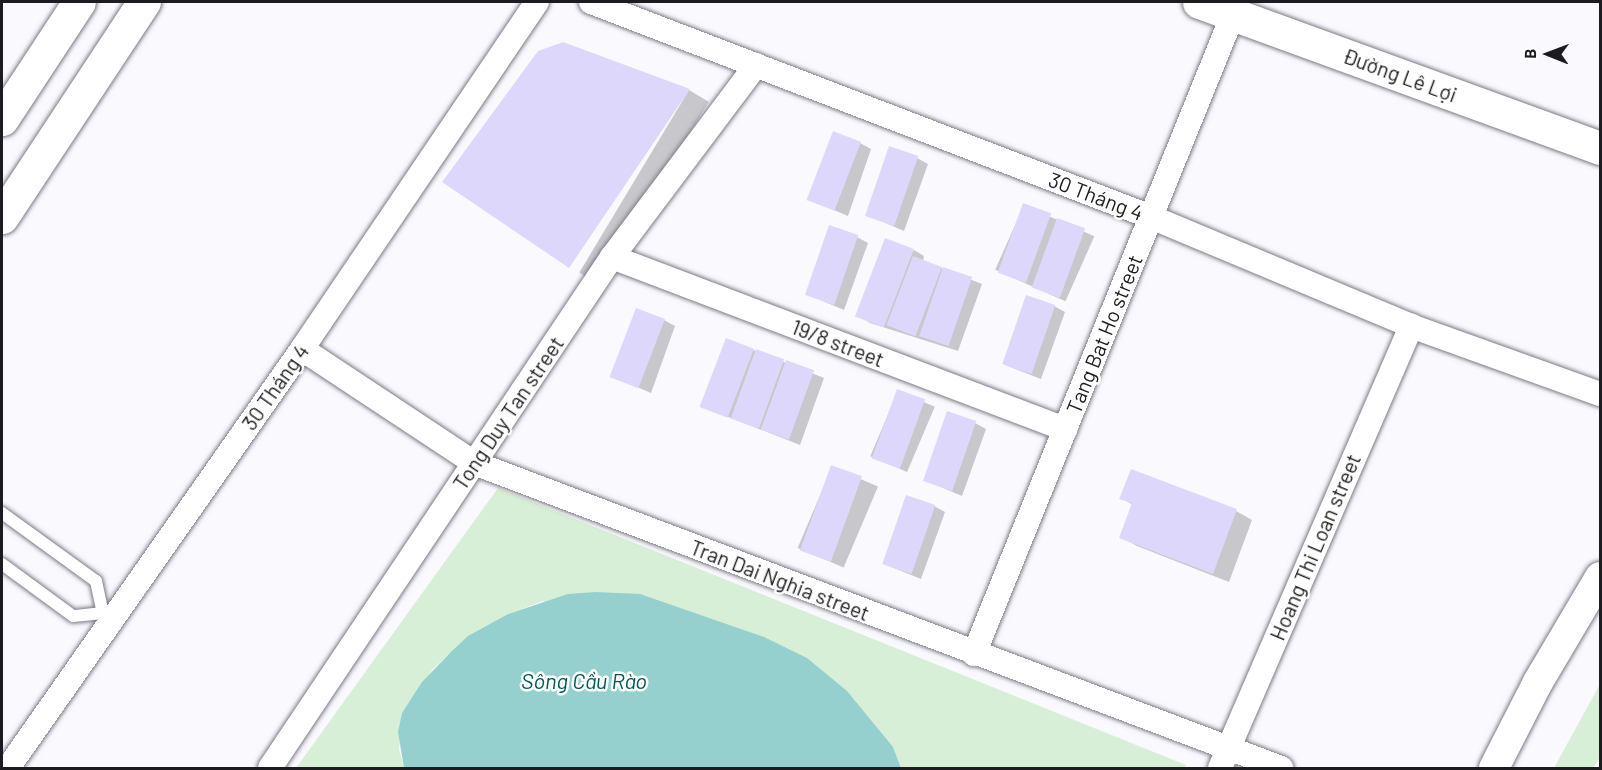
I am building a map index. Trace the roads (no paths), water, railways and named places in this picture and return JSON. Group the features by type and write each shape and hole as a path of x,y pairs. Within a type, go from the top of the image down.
{"main road":[{"path":"2,119 79,2"},
{"path":"2,218 144,2"},
{"name":"Đường Lê Lợi","path":"1199,2 1236,8 1600,148"}],"street":[{"name":"30 Tháng 4","path":"8,768 108,616 302,349 537,2"},
{"name":"30 Tháng 4","path":"593,2 1151,218 1411,326 1600,394"},
{"name":"Tang Bat Ho street","path":"974,654 1236,8"},
{"name":"Tong Duy Tan street","path":"270,768 612,257 756,65"},
{"name":"19/8 street","path":"612,257 1065,429"},
{"name":"Hoang Thi Loan street","path":"1224,759 1411,326"},
{"name":"Tran Dai Nghia street","path":"302,349 474,464 974,654 1224,759 1281,768"},
{"path":"1494,768 1538,682 1600,577"}],"lane":[{"path":"2,513 96,580 108,616 73,616 2,564"}],"water":[{"name":"Sông Cầu Rào","path":"596,592 640,594 764,637 807,658 847,691 893,747 901,768 404,768 398,732 402,713 422,682 468,636 508,614 568,594"}]}
